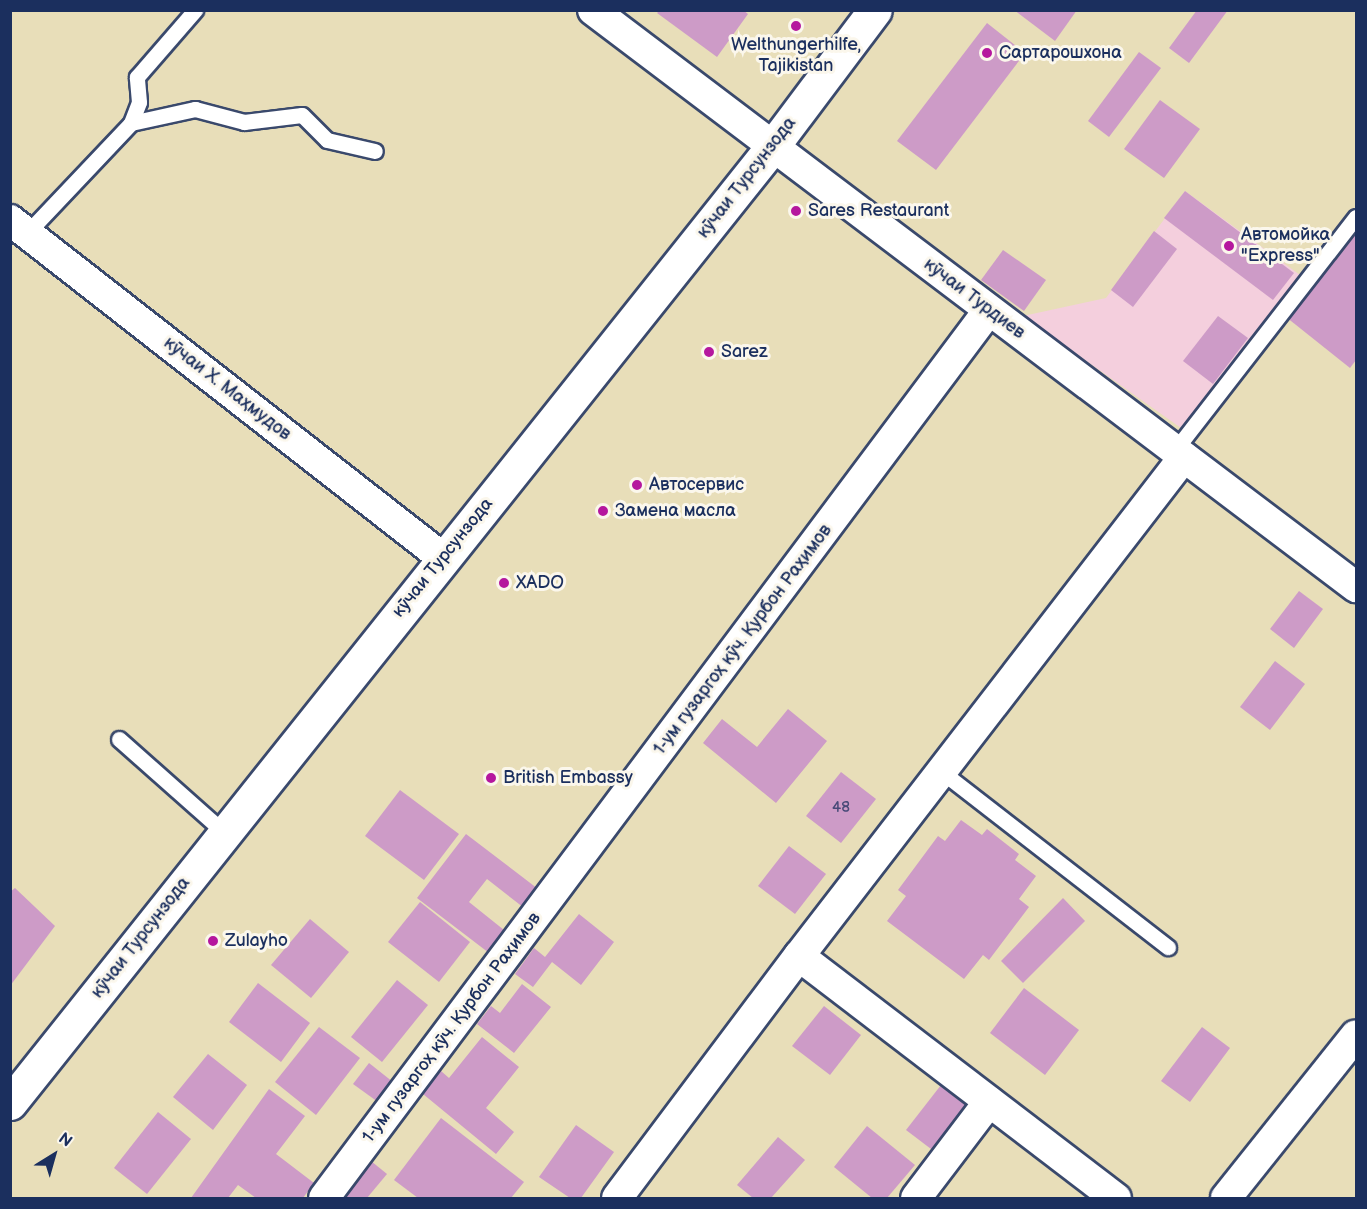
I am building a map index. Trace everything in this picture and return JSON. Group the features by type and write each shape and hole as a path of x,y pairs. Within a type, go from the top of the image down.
{"main road":[{"name":"кӯчаи Турсунзода","path":"10,1103 772,147 875,10"}],"street":[{"name":"кӯчаи Турдиев","path":"593,10 1356,587"},
{"name":"кӯчаи Х. Маҳмудов","path":"15,224 443,558"},
{"name":"1-ум гузаргоҳ кӯч. Қурбон Раҳимов","path":"324,1198 989,310"},
{"path":"617,1198 799,956 942,772 1180,453"},
{"path":"799,956 1116,1198"},
{"path":"1226,1198 1356,1035"},
{"path":"916,1198 988,1101"}],"lane":[{"path":"15,224 131,123 139,102 137,77 195,10"},
{"path":"131,123 195,109 244,122 302,115 327,140 375,151"},
{"path":"1180,453 1356,217"},
{"path":"119,739 225,833"},
{"path":"942,772 1168,947"}],"shaded area":[{"name":"Автомойка \"Express\"","path":"1185,191 1300,275 1181,428 1023,316 1106,298"}],"building":[{"path":"660,10 743,10 748,14 717,57 657,13"},
{"path":"1014,10 1077,10 1055,41"},
{"path":"1197,10 1228,10 1189,63 1169,48"},
{"path":"987,23 1025,53 936,170 897,141"},
{"path":"1139,52 1161,68 1109,137 1088,121"},
{"path":"1160,100 1200,129 1164,178 1124,149"},
{"name":"Автомойка \"Express\"","path":"1185,191 1294,273 1273,300 1164,218"},
{"path":"1356,230 1356,360 1350,368 1286,317"},
{"path":"1154,231 1177,249 1133,307 1111,290"},
{"path":"1003,250 1046,280 1024,311 981,280"},
{"name":"Автомойка \"Express\"","path":"1218,316 1248,338 1213,384 1183,361"},
{"path":"1299,591 1323,609 1294,648 1270,629"},
{"path":"1275,661 1305,684 1270,730 1240,707"},
{"path":"788,709 827,741 776,803 703,743 722,719 757,747"},
{"path":"841,772 876,799 841,843 806,816"},
{"path":"400,790 459,834 424,880 365,836"},
{"path":"961,820 982,835 987,829 1019,854 1015,860 1036,876 1019,899 1029,907 989,960 983,955 964,979 887,921 906,896 898,890 938,836 945,841"},
{"path":"466,834 542,892 528,911 487,879 469,902 509,934 493,956 417,898"},
{"path":"789,846 826,874 795,914 758,886"},
{"path":"15,888 55,926 10,986 10,892"},
{"path":"1063,898 1085,921 1023,983 1001,961"},
{"path":"420,902 470,942 439,982 388,942"},
{"path":"579,914 614,942 581,985 552,962 533,987 515,974 534,948 545,957"},
{"path":"310,919 349,952 311,998 271,965"},
{"path":"397,980 428,1005 382,1062 351,1037"},
{"path":"258,983 310,1023 281,1062 229,1022"},
{"path":"522,984 551,1007 514,1053 477,1024 491,1006 500,1013"},
{"path":"1024,988 1079,1030 1045,1075 990,1033"},
{"path":"824,1006 861,1035 830,1075 792,1046"},
{"path":"319,1027 360,1058 316,1115 275,1082"},
{"path":"1202,1027 1230,1048 1190,1102 1161,1081"},
{"path":"482,1037 519,1067 486,1108 514,1132 496,1154 423,1094 441,1071 449,1078"},
{"path":"208,1054 247,1085 213,1130 173,1097"},
{"path":"369,1063 393,1082 378,1102 353,1084"},
{"path":"941,1085 970,1108 935,1152 906,1130"},
{"path":"269,1089 305,1116 276,1154 314,1183 303,1198 256,1198 238,1185 228,1198 191,1198"},
{"path":"158,1112 191,1139 147,1194 114,1168"},
{"path":"441,1118 524,1182 511,1198 418,1198 394,1180"},
{"path":"576,1125 614,1152 581,1198 570,1198 539,1177"},
{"path":"867,1126 915,1165 887,1198 872,1198 834,1167"},
{"path":"778,1137 805,1160 771,1198 753,1198 737,1185"},
{"path":"371,1161 387,1174 367,1198 340,1198"}],"place":[{"name":"Welthungerhilfe, Tajikistan","path":"796,26"},
{"name":"Сартарошхона","path":"987,53"},
{"name":"Sares Restaurant","path":"796,211"},
{"name":"Автомойка \"Express\"","path":"1229,246"},
{"name":"Sarez","path":"709,352"},
{"name":"Автосервис","path":"637,485"},
{"name":"Замена масла","path":"603,511"},
{"name":"XADO","path":"504,583"},
{"name":"British Embassy","path":"491,778"},
{"name":"Zulayho","path":"213,941"}]}
